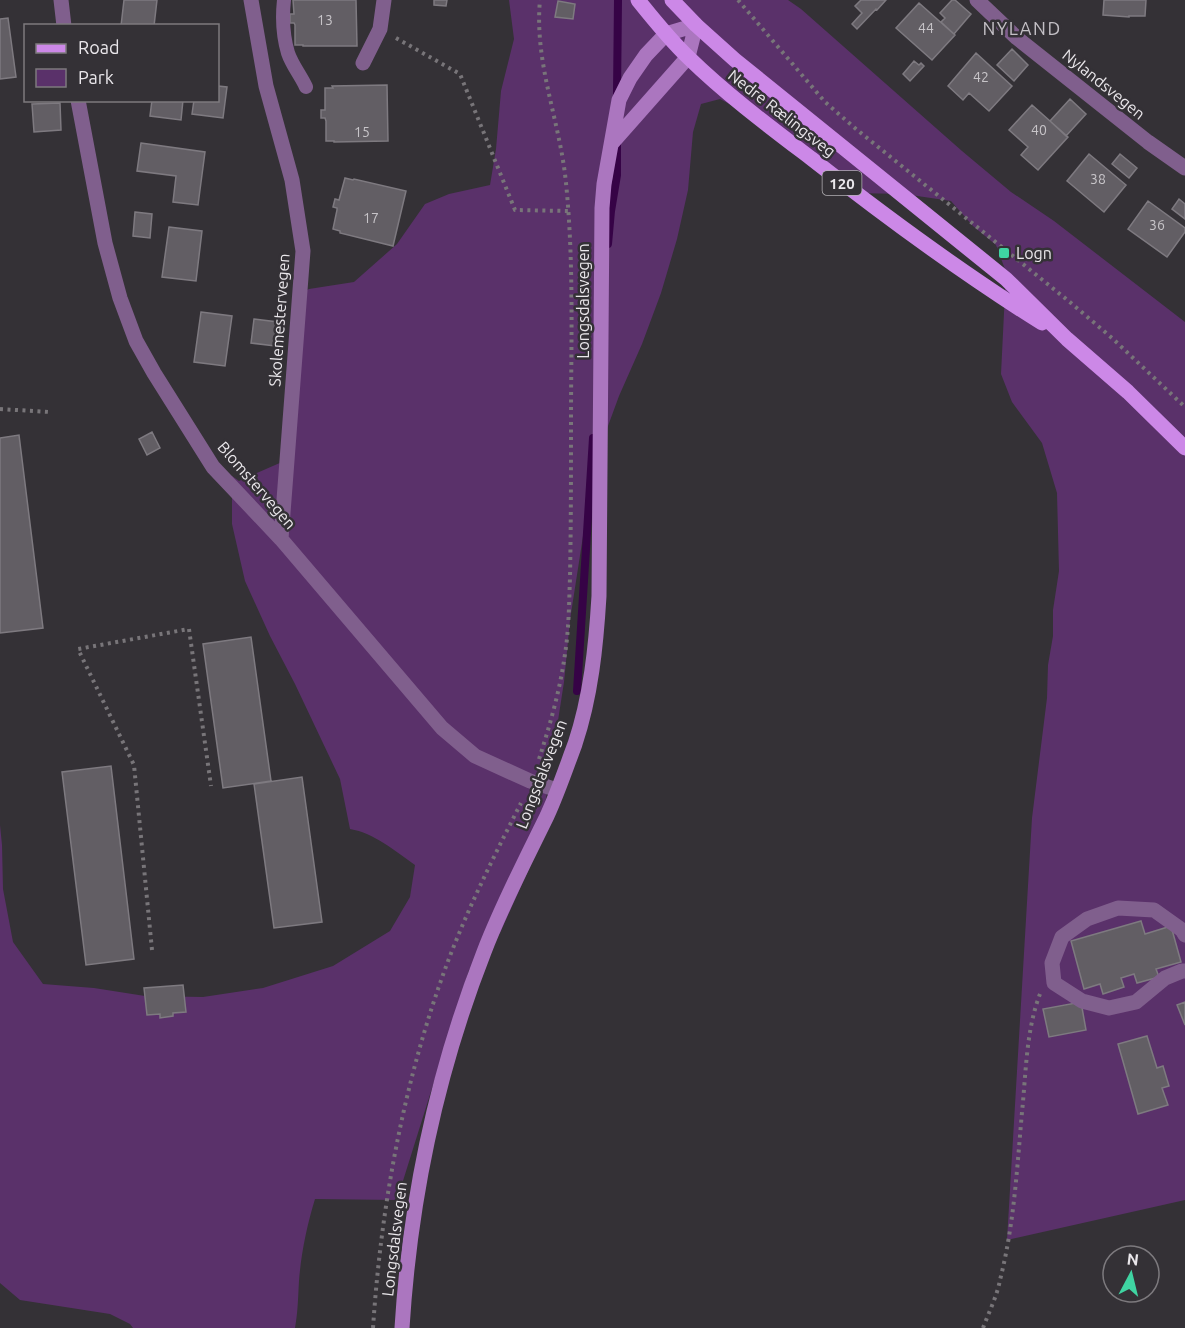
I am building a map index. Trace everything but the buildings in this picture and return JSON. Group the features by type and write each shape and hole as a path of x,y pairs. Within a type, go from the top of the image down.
{"main road":[{"name":"Nedre Rælingsveg","path":"638,0 688,57 737,100 863,199 984,286 1067,339"},
{"name":"Nedre Rælingsveg","path":"672,0 735,60 1006,279 1185,448"},
{"name":"Longsdalsvegen","path":"402,1328 410,1239 432,1122 446,1066 484,951 510,890 548,814 576,741 593,666 600,572 602,208 619,100 630,78 646,55 666,34 696,24"},
{"path":"612,143 688,57 696,24"}],"street":[{"path":"61,0 64,24"},
{"name":"Skolemestervegen","path":"252,0 266,86 292,180 303,251 281,539"},
{"path":"363,63 380,29 384,0"},
{"name":"Nylandsvegen","path":"977,0 1017,38 1148,142 1185,168"},
{"name":"Blomstervegen","path":"78,102 105,243 120,298 136,341 154,374 213,467 281,539 442,729 475,756 530,781 557,790"},
{"path":"1185,934 1154,910 1118,908 1087,919 1062,938 1052,963 1054,983 1082,1001 1109,1008 1136,1002 1165,978 1185,971"}],"lane":[{"path":"284,0 282,14 289,54 306,87"}],"path":[{"path":"539,759 557,698 565,653 571,551 571,330 568,211 561,150 541,61 538,26 540,0"},
{"path":"738,0 825,102 1071,303 1185,407"},
{"path":"380,29 460,74 515,210 568,211"},
{"path":"0,409 50,412"},
{"path":"152,950 134,765 78,649 189,629 211,786"},
{"path":"983,1328 1000,1282 1008,1239 1034,1008 1052,963"}],"green space":[{"path":"509,0 788,0 1011,192 1054,221 1185,322 1185,1200 1007,1240 1032,818 1047,698 1053,610 1059,571 1057,493 1042,443 1012,402 1001,374 1006,272 996,245 973,226 951,201 904,194 853,193 835,190 833,179 768,125 720,99 701,104 693,132 688,190 677,239 661,293 601,445 590,491 544,811 528,871 500,933 469,970 397,1200 315,1199 303,1250 295,1328 133,1328 130,1324 110,1314 20,1300 0,1283 0,825 3,889 13,942 43,984 94,988 145,996 203,997 263,988 333,966 390,931 410,897 415,865 376,838 350,829 340,779 245,581 232,524 232,476 239,481 282,462 297,295 309,289 354,282 397,244 425,204 449,194 490,185 501,91 514,39"}],"waterway":[{"path":"617,94 618,0"},
{"path":"608,244 617,175 617,145"},
{"path":"577,691 593,438"}],"place":[{"name":"Logn","path":"1004,253"}],"district":[{"name":"NYLAND","path":"1022,28"}]}
